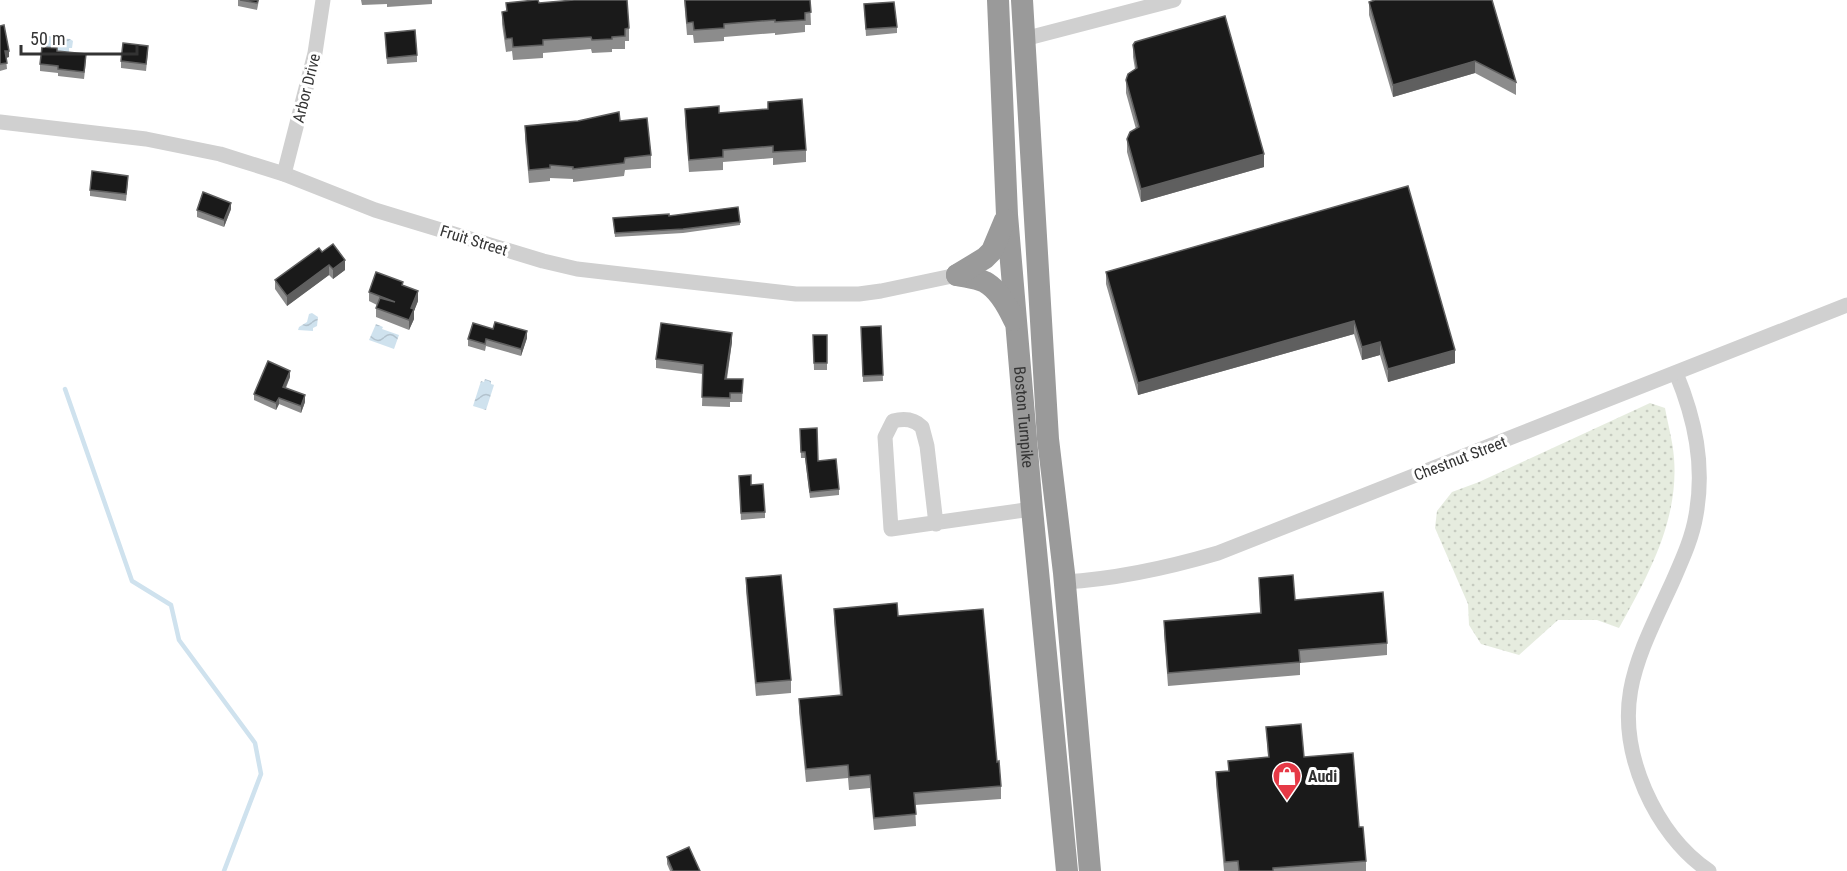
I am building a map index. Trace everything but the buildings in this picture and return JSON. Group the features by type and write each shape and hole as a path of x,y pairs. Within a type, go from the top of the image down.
{"highway":[{"name":"Boston Turnpike","path":"998,0 1006,216 1067,871"},
{"name":"Boston Turnpike","path":"1022,0 1047,421 1090,871"},
{"path":"957,275 985,258 992,251 1006,216"},
{"path":"957,275 985,282 1009,309 1016,324"}],"street":[{"name":"Arbor Drive","path":"284,174 315,53 323,0"},
{"path":"1024,39 1174,0"},
{"name":"Fruit Street","path":"0,122 146,139 220,154 284,174 375,210 543,261 577,269 796,294 859,294 957,275"},
{"name":"Chestnut Street","path":"1064,582 1150,571 1218,553 1847,305"},
{"path":"1676,373 1686,397 1694,427 1701,484 1688,548 1641,650 1631,680 1628,709 1630,743 1636,769 1649,799 1678,844 1694,861 1709,871"},
{"path":"936,524 927,446 922,428 911,420 902,418 893,421 888,426 885,437 891,528 936,524 1032,509"}],"shaded area":[{"path":"1650,403 1665,408 1674,458 1672,503 1659,547 1641,588 1619,628 1597,620 1558,620 1519,655 1481,644 1469,625 1468,604 1435,528 1437,511 1452,492 1479,482"}],"water":[{"path":"46,36 70,39 73,41 72,48 69,48 69,52 45,49"},
{"path":"312,313 318,317 317,326 313,328 313,331 298,330 307,322 309,314"},
{"path":"376,324 383,327 382,329 399,335 394,349 369,340"},
{"path":"485,379 494,385 486,410 473,406 481,381 484,382"}],"waterway":[{"path":"65,389 132,581 171,605 179,640 255,743 261,774 224,871"}],"place":[{"name":"Audi","path":"1287,802"}]}
